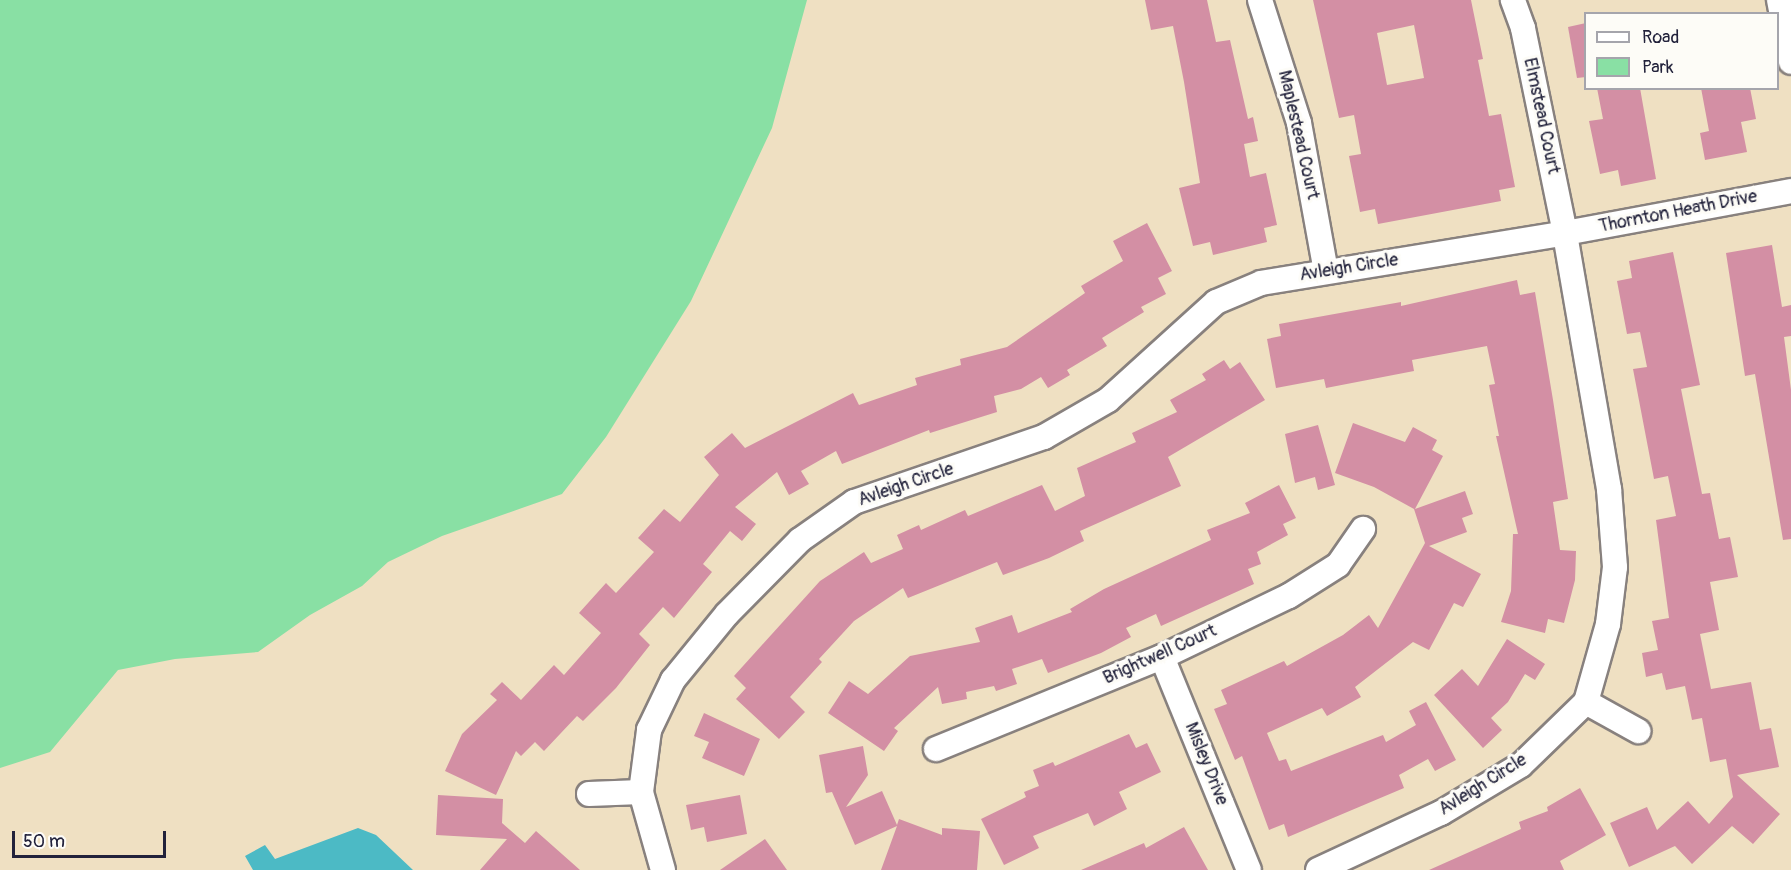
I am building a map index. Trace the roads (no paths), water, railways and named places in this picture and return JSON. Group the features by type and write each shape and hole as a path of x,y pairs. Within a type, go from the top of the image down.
{"street":[{"name":"Maplestead Court","path":"1260,0 1299,123 1326,272"},
{"name":"Elmstead Court","path":"1513,0 1523,28 1565,234"},
{"path":"1779,0 1791,62"},
{"name":"Thornton Heath Drive","path":"1565,234 1791,191"},
{"name":"Avleigh Circle","path":"663,870 641,792 649,730 673,680 727,614 800,540 854,502 1044,437 1107,400 1216,302 1261,283 1565,234"},
{"path":"1565,234 1609,489 1615,567 1608,624 1586,702 1638,731"},
{"name":"Brightwell Court","path":"936,749 1162,657 1289,596 1338,565 1363,529"},
{"name":"Misley Drive","path":"1162,657 1249,870"},
{"name":"Avleigh Circle","path":"1318,870 1441,813 1521,765 1586,702"},
{"path":"589,794 641,792"}],"water":[{"path":"358,828 376,835 413,870 253,870 245,856 265,845 275,859"}]}
